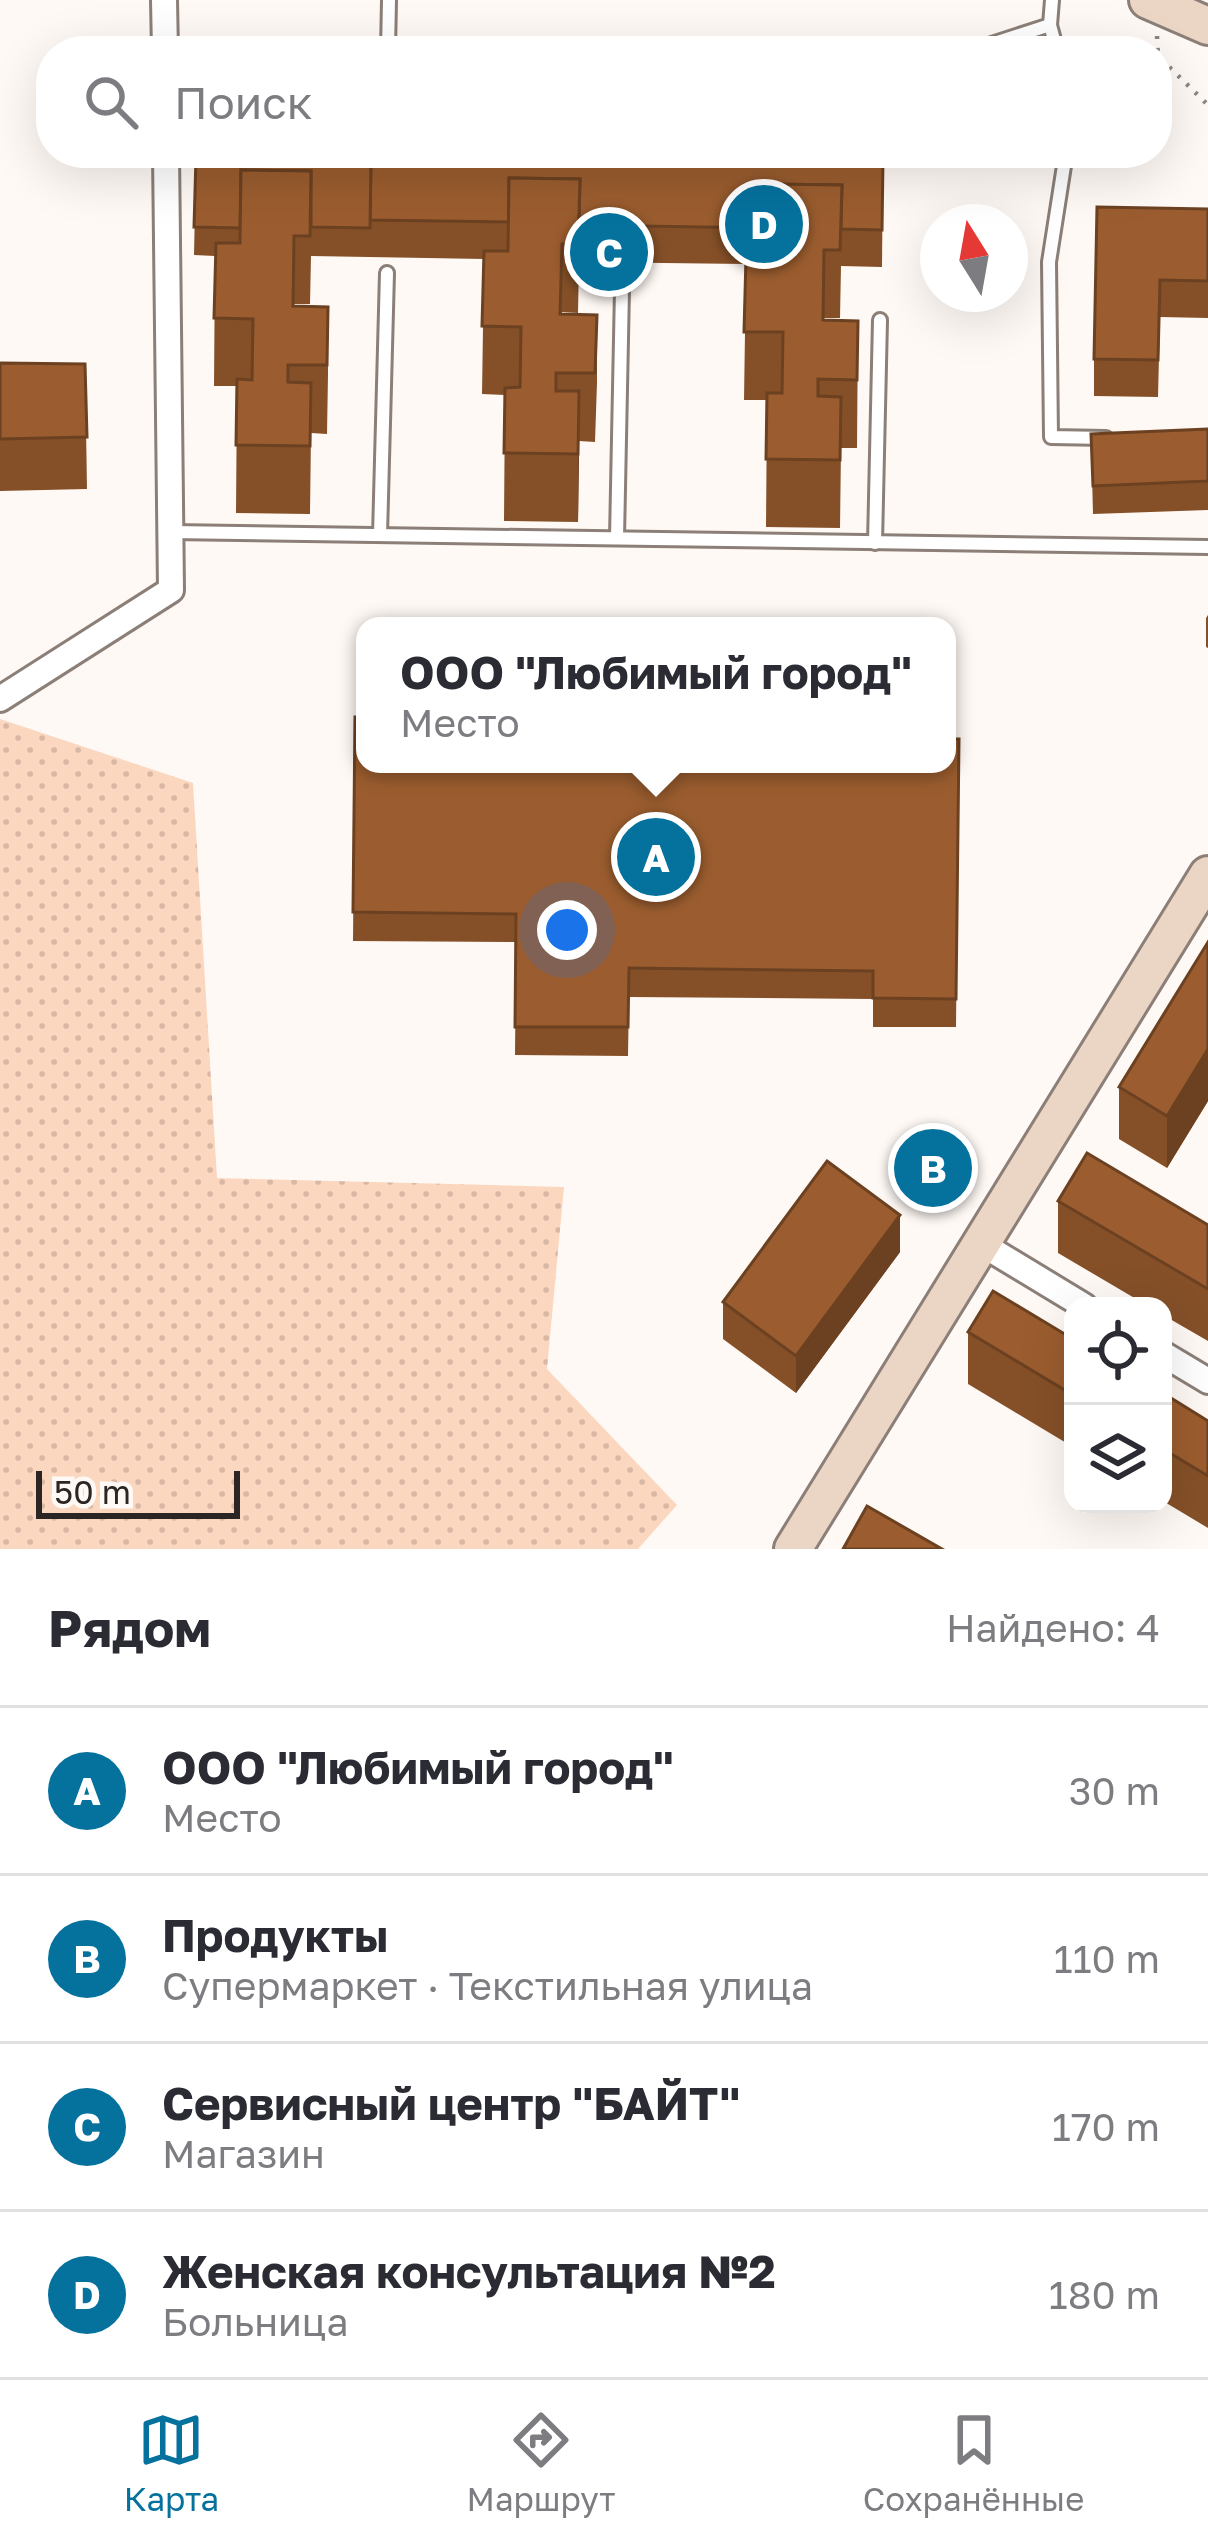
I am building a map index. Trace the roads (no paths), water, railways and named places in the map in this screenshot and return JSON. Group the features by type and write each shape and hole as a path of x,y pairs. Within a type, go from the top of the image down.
{"main road":[{"path":"1152,15 1208,26"},
{"path":"793,1549 1208,875"}],"street":[{"path":"164,0 165,36"},
{"path":"0,699 171,590 166,168"},
{"path":"980,1243 1069,1297"},
{"path":"1172,1359 1208,1381"}],"lane":[{"path":"388,36 389,0"},
{"path":"1052,0 1053,36"},
{"path":"1016,36 1050,25"},
{"path":"1064,168 1049,262 1051,437 1118,438"},
{"path":"380,535 387,273"},
{"path":"617,538 622,289"},
{"path":"875,542 880,320"},
{"path":"170,532 1208,548"}],"place":[{"name":"Женская консультация №2","path":"764,224"},
{"name":"Сервисный центр \"БАЙТ\"","path":"609,252"},
{"name":"ООО \"Любимый город\"","path":"656,857"},
{"name":"Продукты","path":"933,1168"}]}
